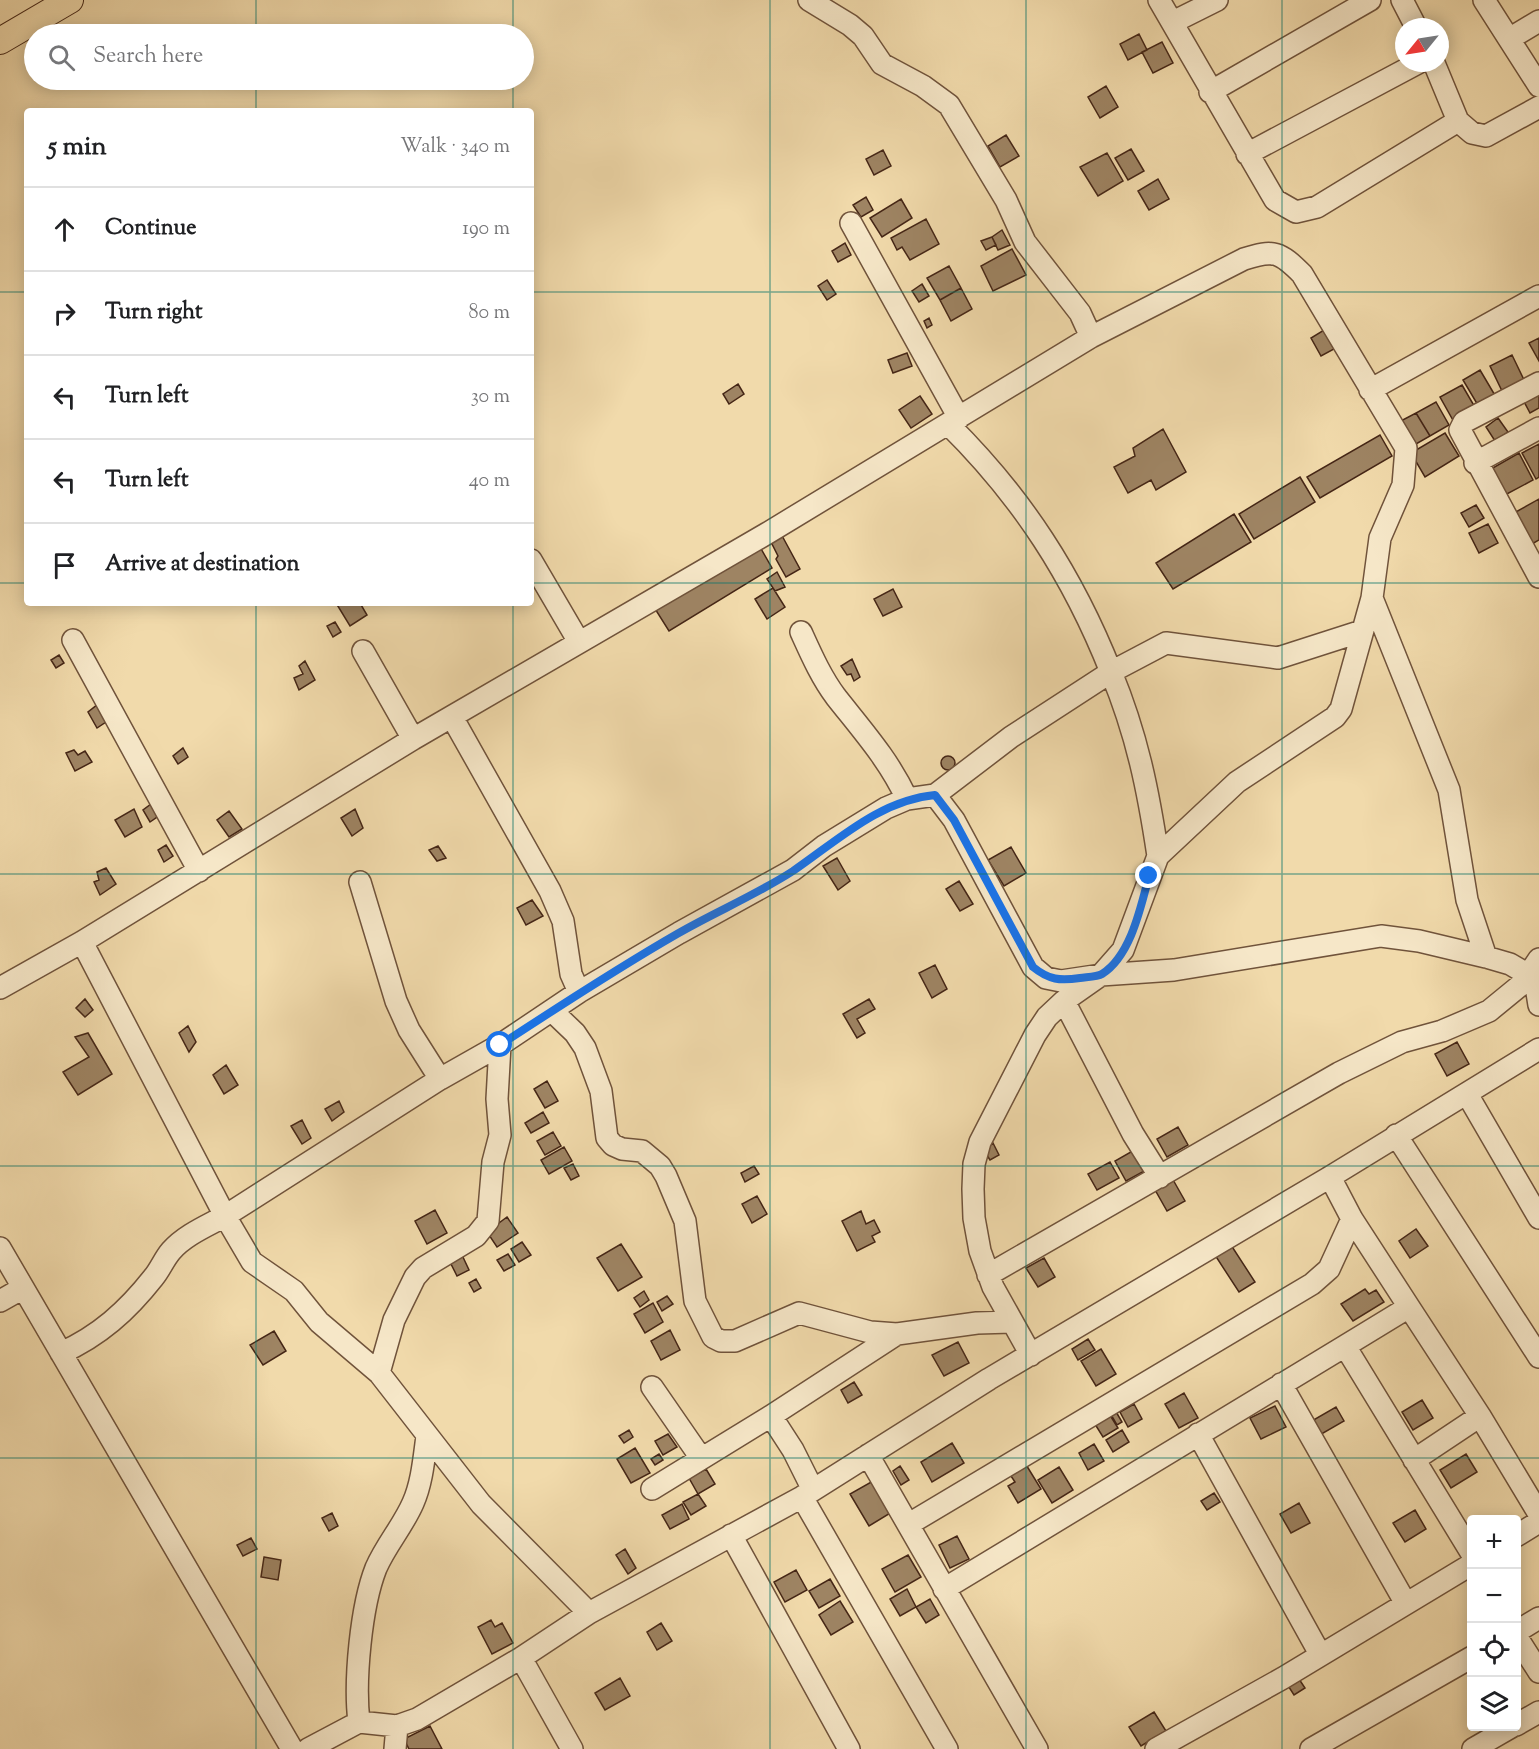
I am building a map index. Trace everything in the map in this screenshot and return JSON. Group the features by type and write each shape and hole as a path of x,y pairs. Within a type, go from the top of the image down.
{"main road":[{"path":"29,24 70,0"},
{"path":"0,41 24,27"}],"street":[{"path":"809,0 850,25 863,36 882,64 923,86 949,105 1006,200 1025,242 1080,313 1091,337"},
{"path":"1159,0 1210,92 1275,200 1286,208 1296,212 1317,207 1458,121"},
{"path":"1173,22 1217,0"},
{"path":"1210,92 1370,0"},
{"path":"1402,0 1411,18"},
{"path":"1484,0 1539,86"},
{"path":"1509,39 1539,21"},
{"path":"1247,154 1401,72"},
{"path":"1438,72 1458,121 1472,133 1486,136 1539,107"},
{"path":"851,223 954,421 1009,489 1046,540 1082,603 1131,722 1142,763 1158,856"},
{"path":"0,988 82,942 413,739 766,534 1091,337 1244,259 1264,253 1276,253 1302,274 1406,448 1405,476 1400,497 1387,517 1380,538 1372,598 1341,708 1335,717 1237,782 1158,856 1123,950 1101,975 1060,1005 1035,1035 980,1142 974,1164 974,1218 988,1275 1030,1355"},
{"path":"1370,390 1539,296"},
{"path":"1539,383 1464,422 1460,430 1475,463 1539,578"},
{"path":"1475,463 1539,428"},
{"path":"534,565 579,642"},
{"path":"1372,598 1449,790 1467,900 1486,957"},
{"path":"61,1353 90,1340 110,1324 155,1276 171,1251 191,1235 225,1216 440,1079 500,1045 579,992 793,870 824,846 886,808 907,799 935,795 1011,737 1111,672 1166,643 1278,658 1362,631"},
{"path":"801,632 814,661 836,696 895,773 907,799"},
{"path":"73,640 199,871"},
{"path":"363,651 413,739"},
{"path":"452,717 550,891 563,921 571,974 579,992"},
{"path":"935,795 954,820 1033,967 1060,1005 1160,1177"},
{"path":"360,882 396,1001 409,1030 440,1079"},
{"path":"1033,967 1046,978 1061,981 1101,975 1174,970 1381,936 1419,941 1486,957 1535,974"},
{"path":"82,942 225,1216 252,1262 294,1291 319,1322 379,1373 481,1504 590,1613"},
{"path":"1510,964 1539,951"},
{"path":"1535,974 1539,1005"},
{"path":"988,1275 1339,1073 1402,1042 1442,1031 1489,1011 1535,974"},
{"path":"552,1011 576,1033 585,1048 601,1092 607,1138 621,1149 642,1151 660,1166 666,1176 685,1221 694,1301 713,1337 721,1341 735,1341 800,1313 870,1332 897,1334 977,1323 1012,1322"},
{"path":"379,1373 394,1320 415,1277 423,1268 476,1236 488,1221 493,1162 500,1135 497,1099 500,1045"},
{"path":"308,1749 359,1722 397,1726 417,1719 521,1658 590,1613 808,1493 1030,1355 1330,1177 1538,1049"},
{"path":"1467,1094 1539,1218"},
{"path":"1396,1135 1539,1357"},
{"path":"1330,1177 1352,1219 1480,1416 1539,1514"},
{"path":"909,1524 1312,1284 1329,1269 1352,1219"},
{"path":"0,1248 292,1749"},
{"path":"0,1301 23,1288"},
{"path":"944,1589 1409,1307"},
{"path":"652,1489 771,1416 897,1334"},
{"path":"1345,1346 1467,1546"},
{"path":"1281,1384 1405,1602"},
{"path":"652,1387 701,1458"},
{"path":"771,1416 793,1450 808,1493 947,1749"},
{"path":"1413,1460 1480,1416"},
{"path":"1198,1434 1320,1654"},
{"path":"359,1722 356,1694 364,1615 371,1581 378,1564 414,1503 427,1436"},
{"path":"868,1455 1037,1749"},
{"path":"1521,1533 1539,1522"},
{"path":"731,1535 849,1749"},
{"path":"1156,1749 1283,1678 1405,1602 1467,1567"},
{"path":"1521,1629 1539,1618"},
{"path":"1521,1644 1539,1671"},
{"path":"521,1658 572,1749"},
{"path":"1311,1749 1467,1660"},
{"path":"1521,1722 1539,1712"},
{"path":"395,1749 397,1726"},
{"path":"1473,1749 1506,1731"}],"building":[{"path":"1139,34 1147,50 1128,60 1120,44"},
{"path":"1162,42 1173,63 1153,73 1142,52"},
{"path":"1106,86 1118,107 1100,118 1088,97"},
{"path":"1006,135 1019,156 1000,167 988,146"},
{"path":"1131,149 1144,171 1128,180 1115,158"},
{"path":"883,150 891,166 874,175 866,159"},
{"path":"1107,153 1123,181 1098,196 1080,167"},
{"path":"1158,179 1169,199 1149,210 1138,191"},
{"path":"866,197 873,210 861,217 853,205"},
{"path":"901,199 912,218 882,237 870,218"},
{"path":"926,219 939,244 910,260 902,247 897,250 891,238"},
{"path":"1002,230 1010,245 998,250 992,237"},
{"path":"992,237 996,245 986,250 981,241"},
{"path":"845,243 851,255 838,262 832,251"},
{"path":"1012,249 1026,275 993,291 981,266"},
{"path":"949,266 961,288 940,300 927,278"},
{"path":"827,280 836,294 827,300 818,286"},
{"path":"922,284 929,296 919,302 912,291"},
{"path":"961,288 972,309 951,321 940,300"},
{"path":"929,318 932,325 927,328 924,321"},
{"path":"1324,330 1334,349 1321,356 1311,338"},
{"path":"1539,338 1539,361 1529,343"},
{"path":"907,353 912,366 893,373 888,360"},
{"path":"1512,355 1525,382 1503,393 1490,366"},
{"path":"1480,370 1496,397 1479,407 1463,380"},
{"path":"738,384 744,394 729,404 723,394"},
{"path":"1462,385 1476,409 1454,422 1440,397"},
{"path":"1539,392 1539,408 1530,413 1521,396"},
{"path":"920,396 932,414 911,428 899,410"},
{"path":"1436,402 1449,425 1430,436 1416,413"},
{"path":"1416,413 1430,436 1409,448 1395,424"},
{"path":"1498,418 1508,432 1495,441 1486,427"},
{"path":"1163,429 1186,472 1156,490 1151,480 1128,493 1114,467 1135,456 1133,448"},
{"path":"1445,433 1459,456 1425,477 1411,453"},
{"path":"1380,435 1392,456 1320,498 1307,477"},
{"path":"1539,444 1539,477 1536,479 1522,453"},
{"path":"1519,453 1533,480 1505,495 1491,469"},
{"path":"1300,477 1315,502 1254,539 1239,514"},
{"path":"1539,499 1539,540 1532,544 1514,513"},
{"path":"1476,505 1484,518 1469,527 1461,513"},
{"path":"1234,514 1251,542 1173,589 1156,563"},
{"path":"1488,524 1498,543 1479,553 1469,533"},
{"path":"780,532 800,569 786,577 776,559 778,556 769,538"},
{"path":"756,540 772,568 669,631 652,604"},
{"path":"777,572 785,587 775,591 767,579"},
{"path":"773,588 785,607 767,619 755,599"},
{"path":"893,589 902,607 883,616 874,599"},
{"path":"338,606 362,606 367,615 350,626"},
{"path":"335,622 341,632 333,637 327,626"},
{"path":"59,655 64,663 56,668 51,660"},
{"path":"852,659 860,677 854,681 851,674 847,675 841,666"},
{"path":"305,661 315,680 299,690 294,678 303,674 299,666"},
{"path":"97,705 106,722 97,728 88,712"},
{"path":"183,748 188,757 178,764 173,756"},
{"path":"74,750 78,755 85,751 92,762 75,771 66,753"},
{"path":"948,756 953,758 955,763 953,768 948,770 943,768 941,763 943,758"},
{"path":"151,804 160,815 150,822 143,810"},
{"path":"134,809 142,827 125,837 115,820"},
{"path":"355,809 363,828 352,836 341,818"},
{"path":"229,811 242,829 229,837 217,820"},
{"path":"166,845 173,856 164,862 158,850"},
{"path":"438,846 446,858 437,861 429,850"},
{"path":"1011,847 1026,873 1004,886 988,860"},
{"path":"837,858 850,881 838,890 823,866"},
{"path":"106,868 116,884 100,895 94,882 99,880 97,872"},
{"path":"959,881 973,904 960,911 946,889"},
{"path":"532,900 543,916 526,925 517,908"},
{"path":"935,965 947,989 932,998 919,973"},
{"path":"85,999 93,1010 85,1017 76,1008"},
{"path":"869,999 875,1009 857,1019 865,1033 857,1038 843,1014"},
{"path":"188,1026 196,1042 189,1052 179,1033"},
{"path":"88,1033 112,1074 78,1095 63,1072 89,1057 75,1037"},
{"path":"1457,1042 1469,1064 1447,1076 1435,1054"},
{"path":"226,1065 238,1085 224,1094 213,1075"},
{"path":"547,1081 558,1101 545,1108 534,1089"},
{"path":"339,1101 344,1112 332,1121 325,1109"},
{"path":"543,1112 549,1123 531,1133 525,1123"},
{"path":"302,1120 311,1138 302,1144 291,1126"},
{"path":"1178,1127 1188,1145 1167,1157 1157,1139"},
{"path":"553,1132 561,1146 545,1155 537,1141"},
{"path":"993,1143 999,1155 990,1160 983,1149"},
{"path":"564,1147 572,1161 549,1174 541,1160"},
{"path":"1136,1149 1148,1169 1126,1181 1115,1161"},
{"path":"1110,1162 1119,1178 1097,1190 1088,1174"},
{"path":"573,1164 579,1176 571,1180 564,1168"},
{"path":"754,1166 759,1174 745,1182 741,1173"},
{"path":"1172,1178 1185,1201 1167,1211 1154,1188"},
{"path":"757,1196 767,1214 752,1223 742,1204"},
{"path":"435,1210 447,1233 427,1244 415,1221"},
{"path":"861,1211 866,1224 874,1220 880,1232 872,1236 875,1242 857,1251 842,1221"},
{"path":"507,1217 518,1233 497,1247 487,1232"},
{"path":"1416,1229 1428,1246 1410,1258 1399,1241"},
{"path":"522,1242 531,1255 519,1262 511,1249"},
{"path":"1229,1242 1255,1282 1239,1292 1213,1252"},
{"path":"621,1244 642,1277 618,1291 597,1258"},
{"path":"508,1254 515,1265 504,1271 497,1260"},
{"path":"462,1255 469,1270 457,1276 450,1262"},
{"path":"1044,1258 1055,1277 1038,1287 1026,1268"},
{"path":"476,1279 481,1288 474,1292 469,1283"},
{"path":"1365,1289 1369,1294 1376,1290 1384,1302 1353,1321 1341,1304"},
{"path":"644,1291 649,1300 640,1307 634,1298"},
{"path":"667,1296 673,1304 662,1311 657,1302"},
{"path":"653,1303 663,1322 645,1333 634,1314"},
{"path":"670,1330 680,1350 661,1360 651,1341"},
{"path":"274,1331 286,1351 263,1365 250,1345"},
{"path":"1088,1339 1095,1350 1078,1360 1072,1349"},
{"path":"958,1342 969,1363 944,1376 932,1355"},
{"path":"1101,1349 1116,1374 1096,1386 1081,1361"},
{"path":"854,1382 862,1395 848,1403 841,1390"},
{"path":"1184,1393 1198,1418 1179,1428 1165,1404"},
{"path":"1422,1400 1433,1418 1413,1430 1402,1412"},
{"path":"1134,1404 1142,1419 1128,1427 1120,1412"},
{"path":"1275,1406 1286,1427 1261,1439 1250,1418"},
{"path":"1336,1407 1344,1421 1318,1436 1310,1422"},
{"path":"1115,1410 1122,1422 1117,1425 1110,1413"},
{"path":"1108,1412 1118,1428 1103,1437 1093,1421"},
{"path":"629,1430 633,1437 624,1443 619,1436"},
{"path":"1122,1430 1129,1442 1113,1452 1106,1440"},
{"path":"668,1434 677,1447 663,1455 655,1441"},
{"path":"952,1443 964,1463 932,1482 921,1462"},
{"path":"1094,1444 1104,1461 1088,1470 1079,1453"},
{"path":"635,1448 650,1473 631,1483 617,1459"},
{"path":"659,1454 663,1460 655,1465 651,1459"},
{"path":"1466,1454 1477,1472 1451,1488 1440,1470"},
{"path":"1025,1463 1041,1489 1018,1503 1008,1486 1015,1482 1009,1473"},
{"path":"900,1466 909,1480 901,1485 893,1471"},
{"path":"1059,1467 1073,1490 1052,1503 1038,1480"},
{"path":"706,1469 715,1484 698,1494 689,1478"},
{"path":"873,1481 892,1512 869,1526 850,1494"},
{"path":"1214,1493 1220,1502 1207,1510 1201,1501"},
{"path":"698,1494 706,1506 691,1515 683,1502"},
{"path":"1299,1503 1310,1523 1291,1533 1280,1514"},
{"path":"682,1504 689,1519 670,1529 662,1515"},
{"path":"1415,1510 1426,1529 1405,1542 1393,1523"},
{"path":"332,1513 338,1526 329,1531 322,1518"},
{"path":"957,1536 969,1559 950,1568 939,1545"},
{"path":"251,1538 257,1549 243,1556 237,1545"},
{"path":"625,1549 636,1568 628,1574 616,1555"},
{"path":"908,1555 921,1577 895,1592 882,1569"},
{"path":"264,1557 281,1560 278,1580 261,1577"},
{"path":"796,1570 807,1590 785,1602 774,1582"},
{"path":"830,1579 840,1596 819,1608 809,1591"},
{"path":"907,1589 916,1607 900,1616 890,1599"},
{"path":"930,1599 939,1615 926,1623 916,1607"},
{"path":"840,1601 853,1622 831,1635 819,1615"},
{"path":"491,1620 495,1627 502,1623 513,1643 492,1654 478,1627"},
{"path":"661,1623 672,1641 657,1650 647,1632"},
{"path":"1295,1673 1305,1688 1294,1695 1285,1681"},
{"path":"620,1678 630,1696 605,1710 595,1693"},
{"path":"1154,1712 1166,1731 1141,1746 1129,1727"},
{"path":"430,1726 442,1749 409,1749 404,1739"}],"route":[{"path":"500,1045 579,992 679,933 747,898 793,870 824,846 886,808 907,799 935,795 954,820 1033,967 1046,978 1061,981 1101,975 1123,950 1143,899 1149,876"}]}
